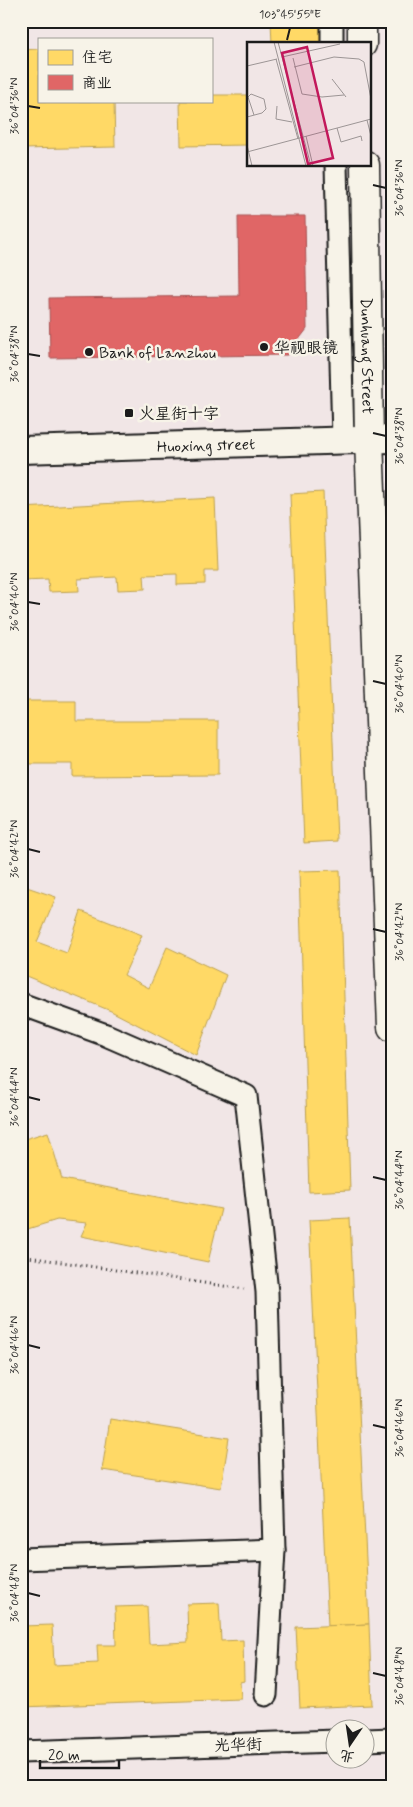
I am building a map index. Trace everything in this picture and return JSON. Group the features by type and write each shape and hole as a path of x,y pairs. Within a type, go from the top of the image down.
{"main road":[{"path":"362,21 362,42"},
{"name":"Dunhuang Street","path":"364,166 368,440 392,1027"}],"street":[{"path":"332,21 332,42"},
{"path":"336,166 368,440"},
{"name":"Huoxing street","path":"21,450 368,440"},
{"path":"21,1004 106,1035 246,1096 267,1292 274,1550 266,1695"},
{"path":"21,1559 274,1550"},
{"path":"376,1740 392,1739"},
{"name":"光华街","path":"21,1752 326,1741"}],"path":[{"path":"21,1256 267,1292"},
{"path":"391,1708 392,1699"}],"building: 住宅":[{"path":"271,21 322,21 323,42 272,42"},
{"path":"38,49 38,102 114,102 115,147 21,149 21,50"},
{"path":"212,95 247,95 247,145 181,146 180,102 212,102"},
{"path":"323,492 337,841 304,843 290,494"},
{"path":"215,498 218,571 205,571 205,584 177,585 177,574 144,575 145,589 118,590 117,577 78,579 79,591 49,592 48,579 21,580 21,508"},
{"path":"21,701 76,701 76,721 218,721 218,775 72,776 72,764 21,764"},
{"path":"340,870 350,1190 309,1192 299,871"},
{"path":"21,885 56,897 37,942 67,953 81,911 142,935 124,975 149,988 167,947 226,975 196,1055 111,1011 21,974"},
{"path":"48,1132 62,1179 221,1209 208,1262 81,1236 87,1223 57,1220 21,1231 21,1140"},
{"path":"350,1218 369,1624 328,1626 309,1220"},
{"path":"110,1419 229,1438 221,1488 102,1470"},
{"path":"219,1603 221,1641 243,1640 244,1681 240,1682 241,1699 21,1707 21,1626 52,1625 54,1665 98,1663 97,1645 116,1645 115,1607 147,1606 149,1644 188,1642 187,1604"},
{"path":"369,1624 372,1705 300,1708 296,1627"}],"building: 商业":[{"path":"238,216 305,216 307,329 287,355 50,358 49,298 239,296"}],"place":[{"name":"华视眼镜","path":"264,347"},
{"name":"Bank of Lanzhou","path":"89,352"},
{"name":"火星街十字","path":"129,413"}]}
